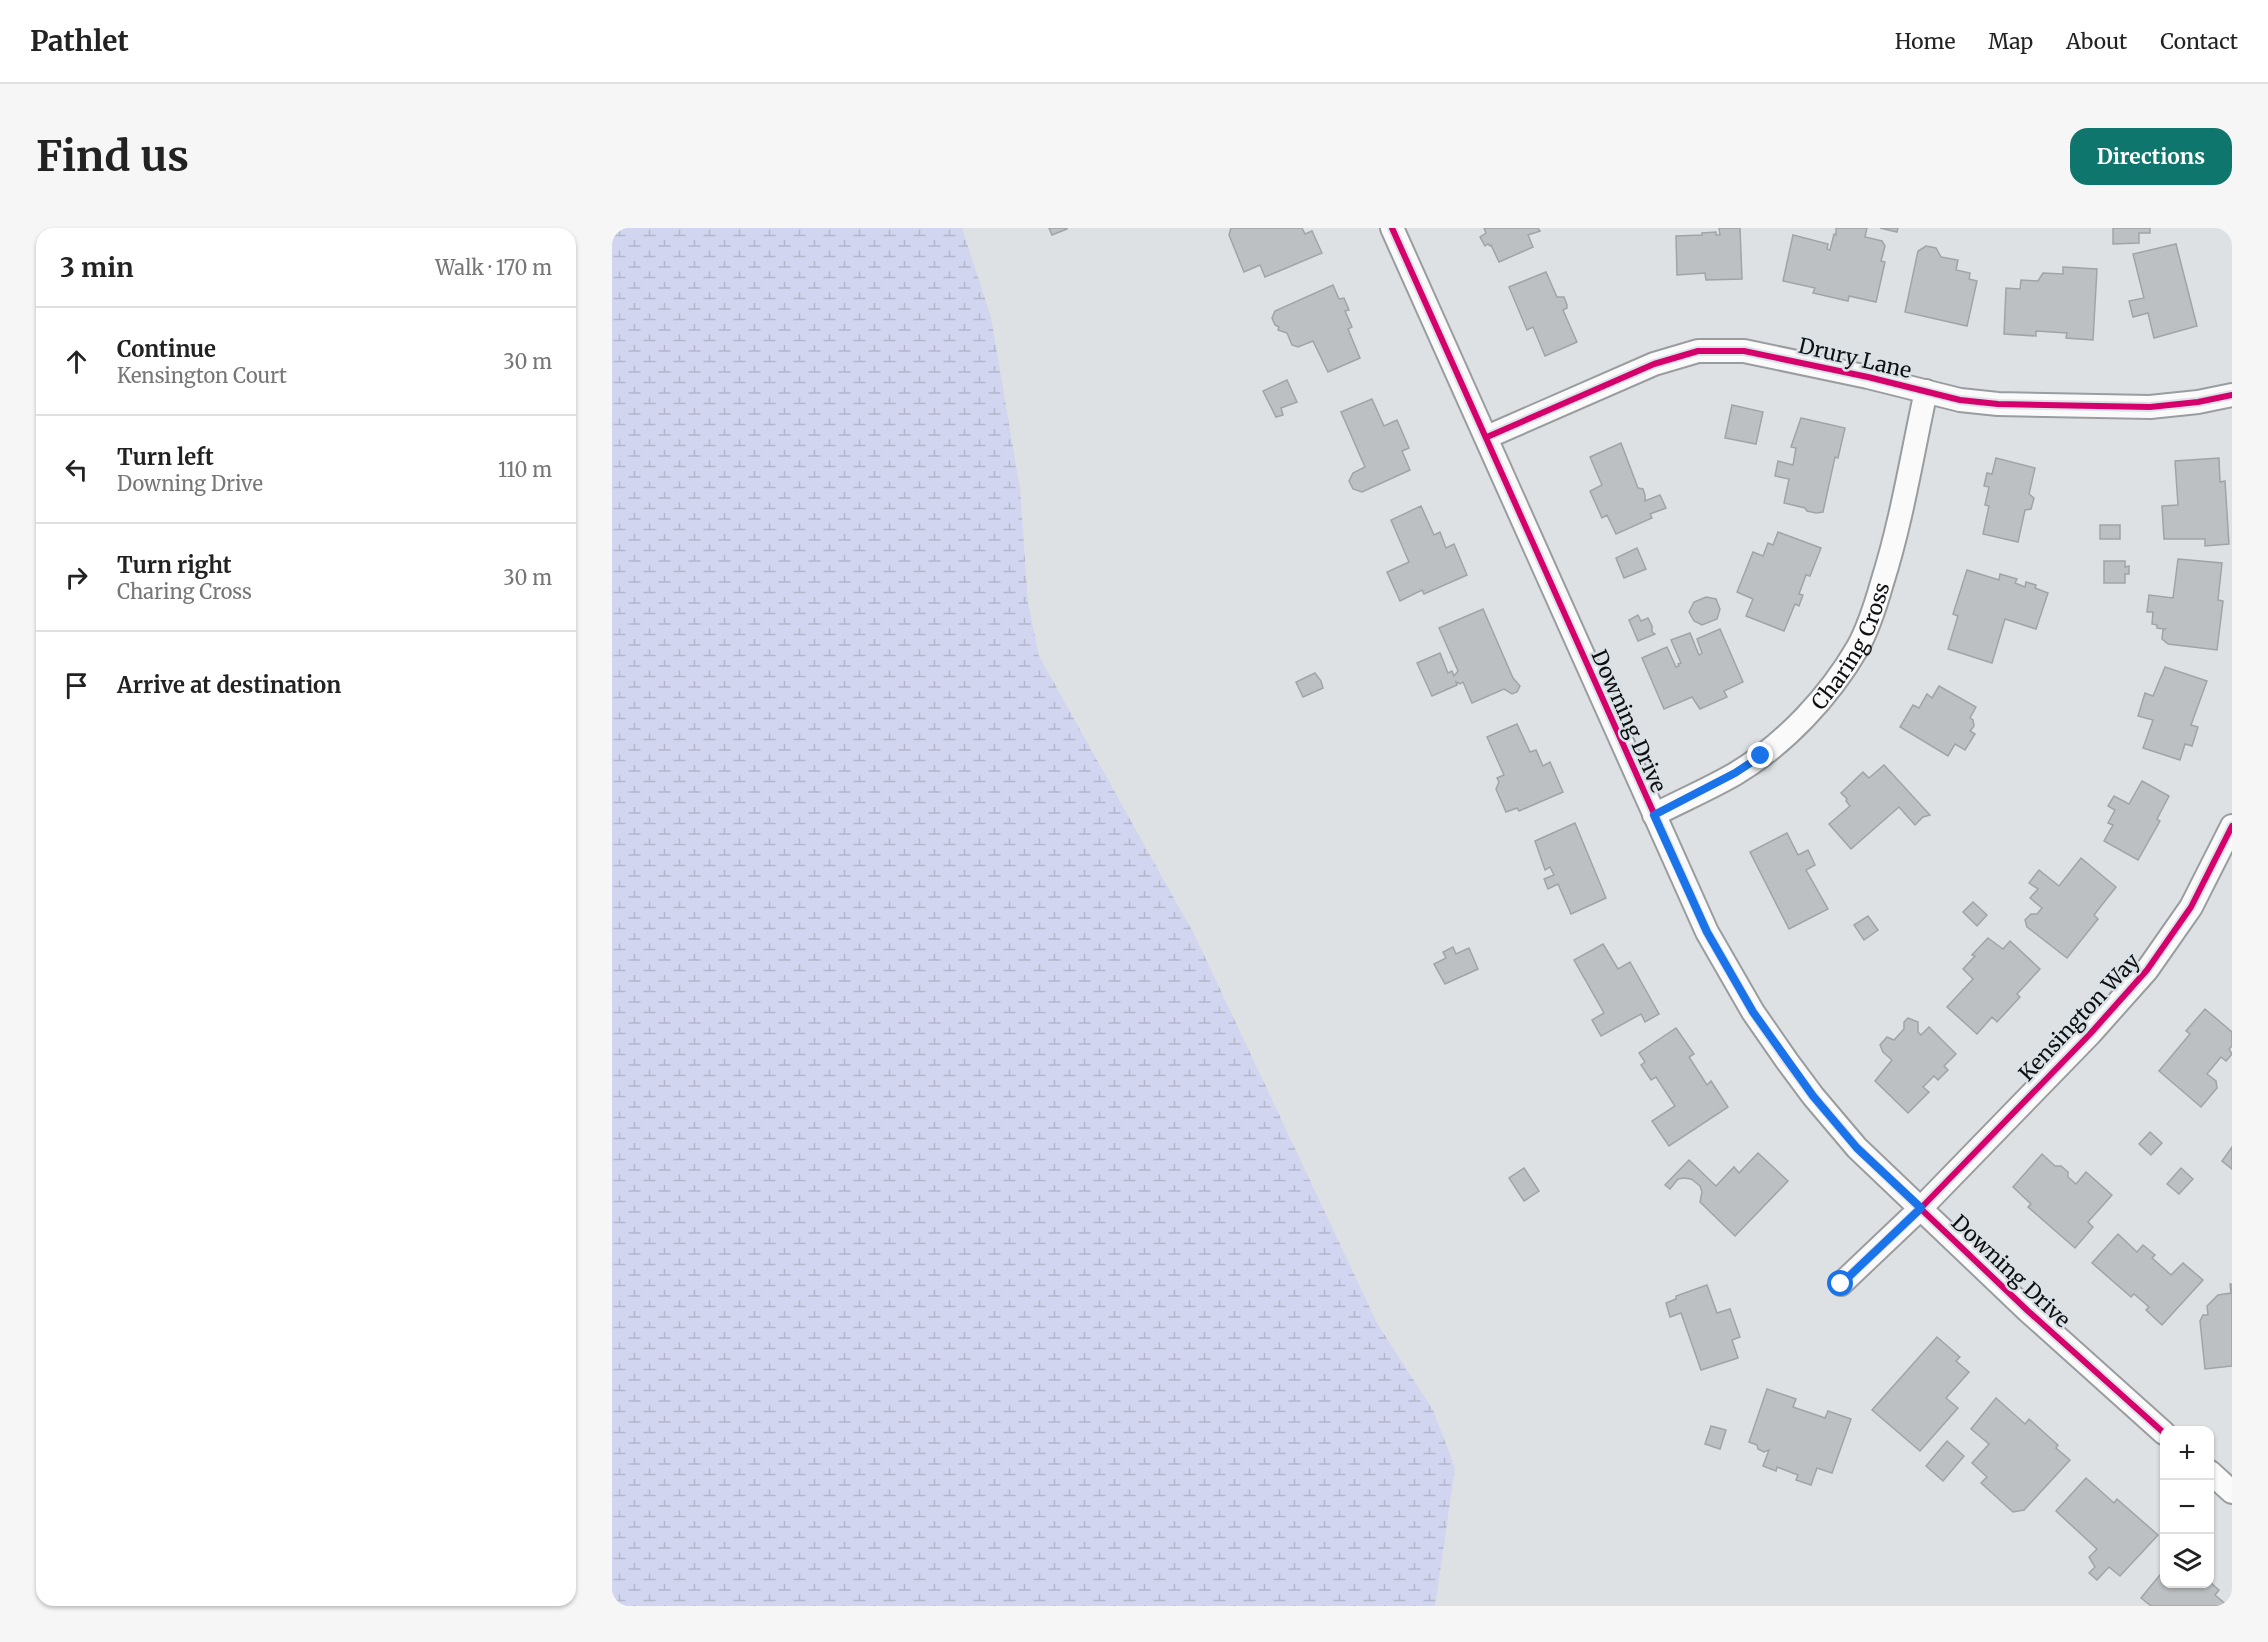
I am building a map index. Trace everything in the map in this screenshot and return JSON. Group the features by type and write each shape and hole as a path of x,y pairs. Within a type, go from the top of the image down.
{"street":[{"name":"Downing Drive","path":"1392,228 1707,932 1753,1012 1813,1096 1850,1139 2028,1311 2160,1429"},
{"name":"Drury Lane","path":"1487,437 1654,364 1698,351 1744,351 1868,376 1960,400 1998,405 2150,407 2198,402 2232,395"},
{"name":"Charing Cross","path":"1654,815 1735,773 1787,735 1814,708 1859,646 1873,615 1892,552 1926,391"},
{"name":"Kensington Way","path":"1841,1284 1921,1208 2090,1034 2147,970 2192,907 2232,826"},
{"path":"2214,1476 2232,1492"}],"green space":[{"path":"612,228 962,228 991,317 1020,489 1028,603 1039,656 1195,936 1378,1325 1433,1410 1455,1468 1435,1606 612,1606"}],"building":[{"path":"1049,228 1067,228 1067,229 1052,235"},
{"path":"1231,228 1302,228 1305,234 1312,231 1322,253 1265,277 1260,265 1244,272 1229,235"},
{"path":"1484,228 1538,228 1540,231 1528,235 1533,247 1499,262 1491,245 1485,246 1480,237 1486,233"},
{"path":"1719,228 1740,228 1742,279 1706,280 1705,273 1677,275 1676,236 1716,232 1716,235 1720,235"},
{"path":"1836,228 1867,228 1865,237 1882,241 1885,246 1881,261 1885,262 1876,302 1849,296 1848,301 1813,293 1815,288 1783,281 1793,235 1828,244 1827,249 1830,250 1834,234 1836,235"},
{"path":"1880,228 1898,228 1897,232"},
{"path":"2113,228 2150,228 2150,233 2139,233 2139,243 2113,244"},
{"path":"2176,244 2197,326 2154,338 2148,313 2133,317 2129,301 2144,298 2133,254"},
{"path":"1926,246 1936,248 1941,257 1958,260 1956,270 1970,273 1969,279 1977,281 1967,326 1905,312 1918,251"},
{"path":"2063,267 2097,269 2093,340 2066,338 2067,333 2036,331 2036,336 2004,334 2006,288 2020,289 2021,280 2038,281 2043,273 2063,274"},
{"path":"1546,272 1557,297 1564,297 1567,308 1563,310 1577,342 1545,356 1533,327 1527,330 1509,287"},
{"path":"1333,285 1339,299 1344,298 1349,310 1345,311 1352,327 1348,329 1360,358 1328,372 1313,341 1298,347 1292,345 1287,333 1278,330 1279,327 1275,325 1272,318 1275,311"},
{"path":"1287,380 1297,402 1281,408 1283,415 1276,417 1263,391"},
{"path":"1372,399 1384,426 1397,420 1409,448 1402,451 1410,470 1362,492 1353,489 1349,481 1353,473 1365,467 1341,412"},
{"path":"1732,405 1763,412 1756,444 1725,438"},
{"path":"1801,418 1845,428 1838,458 1835,457 1823,512 1807,511 1805,508 1784,503 1789,479 1775,476 1778,461 1793,465 1796,448 1791,447"},
{"path":"1621,443 1638,488 1643,489 1645,501 1660,495 1666,508 1650,514 1652,518 1616,534 1607,515 1602,518 1590,491 1602,485 1590,457"},
{"path":"1996,458 2035,468 2029,494 2034,498 2031,509 2025,510 2018,542 1983,534 1989,506 1985,505 1989,487 1984,486 1987,473 1992,474"},
{"path":"2219,458 2220,482 2225,481 2229,544 2205,546 2205,539 2164,539 2162,506 2178,505 2175,461"},
{"path":"1421,506 1434,535 1440,532 1446,548 1454,544 1467,575 1424,594 1422,590 1400,601 1387,572 1409,562 1391,520"},
{"path":"2100,525 2120,525 2120,539 2100,539"},
{"path":"1778,532 1821,548 1810,576 1806,575 1799,594 1803,595 1799,606 1795,604 1784,631 1746,616 1753,599 1737,592 1753,552 1763,556 1768,543 1773,545"},
{"path":"1637,548 1646,569 1624,578 1616,558"},
{"path":"2178,559 2222,563 2218,600 2223,601 2217,650 2168,644 2162,639 2165,629 2157,628 2157,625 2152,624 2153,612 2147,612 2149,595 2173,598"},
{"path":"2104,561 2125,561 2125,567 2129,566 2129,574 2125,574 2125,583 2104,583"},
{"path":"1967,570 1999,580 2000,574 2017,579 2015,583 2025,587 2026,582 2036,585 2035,588 2048,593 2036,629 2005,619 1992,663 1948,649 1958,616 1953,614"},
{"path":"1706,597 1716,599 1720,609 1717,619 1702,625 1694,621 1689,612 1694,602"},
{"path":"1483,609 1513,678 1520,686 1517,692 1512,694 1504,689 1472,703 1463,682 1460,684 1456,682 1457,685 1432,696 1417,663 1440,653 1448,673 1452,671 1454,676 1458,671 1439,628"},
{"path":"1638,615 1641,621 1648,618 1652,632 1655,634 1638,641 1629,620"},
{"path":"1720,629 1743,682 1724,691 1727,697 1700,709 1692,697 1664,709 1642,658 1667,647 1676,667 1679,666 1678,664 1681,663 1671,640 1690,633 1699,655 1702,653 1697,639"},
{"path":"2165,667 2207,681 2191,725 2198,727 2192,746 2185,744 2180,760 2143,748 2153,720 2138,716 2145,693 2153,696"},
{"path":"1315,673 1323,688 1303,697 1296,682"},
{"path":"1939,686 1976,707 1970,718 1974,726 1970,731 1975,734 1965,750 1955,744 1948,756 1900,727 1913,705 1919,708 1927,694 1932,698"},
{"path":"1517,724 1530,752 1536,750 1543,766 1550,762 1563,792 1519,811 1517,808 1506,812 1496,789 1499,782 1497,778 1504,775 1487,737"},
{"path":"1884,765 1930,815 1923,817 1915,825 1899,807 1851,849 1829,824 1850,806 1841,793 1863,772 1869,778"},
{"path":"2142,781 2169,796 2157,819 2160,821 2138,860 2104,841 2113,825 2108,823 2115,810 2108,806 2114,796 2129,804"},
{"path":"1575,823 1606,898 1571,914 1558,884 1548,889 1544,879 1554,875 1550,867 1545,870 1535,841"},
{"path":"1787,833 1798,855 1808,850 1815,865 1806,870 1828,909 1789,929 1750,852"},
{"path":"2081,858 2116,887 2094,915 2098,919 2067,958 2027,927 2025,920 2031,914 2037,914 2042,908 2030,898 2038,889 2029,883 2039,870 2059,886"},
{"path":"1973,902 1987,915 1977,926 1963,912"},
{"path":"1868,916 1878,930 1864,940 1854,925"},
{"path":"1988,938 2003,949 2010,941 2040,969 2017,994 2020,997 1997,1022 1992,1017 1977,1034 1947,1007 1973,979 1963,969"},
{"path":"1603,944 1618,969 1630,962 1659,1014 1645,1022 1641,1014 1601,1036 1592,1020 1604,1013 1574,960"},
{"path":"1453,947 1456,954 1469,948 1478,969 1445,984 1434,964 1446,958 1443,952"},
{"path":"2205,1009 2232,1032 2232,1046 2229,1049 2232,1054 2226,1061 2221,1057 2207,1074 2216,1081 2217,1088 2201,1107 2159,1071 2190,1034 2186,1031"},
{"path":"1908,1018 1918,1022 1918,1032 1921,1035 1929,1027 1956,1054 1944,1066 1948,1070 1938,1080 1934,1076 1923,1087 1929,1092 1908,1113 1875,1081 1892,1060 1883,1052 1880,1045 1887,1037 1894,1040 1904,1029 1904,1022"},
{"path":"1676,1028 1694,1054 1689,1057 1707,1085 1711,1081 1728,1107 1669,1146 1652,1121 1675,1106 1656,1077 1651,1080 1641,1065 1645,1062 1639,1053"},
{"path":"2150,1132 2162,1143 2151,1155 2139,1144"},
{"path":"2232,1147 2232,1169 2222,1161"},
{"path":"1758,1153 1788,1181 1735,1236 1700,1202 1702,1192 1700,1186 1691,1179 1678,1179 1670,1189 1665,1185 1689,1160 1716,1186 1734,1167 1739,1173"},
{"path":"2042,1154 2055,1166 2061,1166 2068,1172 2068,1177 2076,1184 2086,1172 2112,1195 2088,1222 2093,1227 2075,1248 2028,1207 2031,1204 2013,1187"},
{"path":"1524,1168 1539,1191 1524,1201 1509,1178"},
{"path":"2181,1168 2193,1179 2179,1194 2167,1184"},
{"path":"2118,1234 2137,1252 2143,1245 2155,1255 2152,1258 2171,1275 2183,1263 2203,1280 2162,1325 2146,1310 2149,1307 2134,1294 2131,1297 2092,1263"},
{"path":"2230,1284 2232,1284 2232,1366 2205,1369 2200,1321 2203,1315 2208,1315 2207,1306 2218,1295 2231,1293"},
{"path":"1707,1285 1717,1313 1730,1309 1740,1337 1732,1340 1738,1358 1701,1370 1681,1313 1670,1317 1666,1303 1676,1299 1676,1296"},
{"path":"1937,1337 1960,1357 1956,1361 1969,1372 1946,1398 1958,1408 1920,1451 1872,1410"},
{"path":"1767,1389 1796,1399 1793,1407 1825,1418 1828,1411 1851,1419 1832,1473 1817,1468 1811,1485 1796,1480 1798,1475 1777,1467 1776,1471 1763,1466 1769,1450 1764,1452 1758,1449 1757,1445 1749,1442"},
{"path":"1996,1398 2025,1424 2029,1419 2058,1445 2056,1448 2070,1460 2024,1510 2013,1512 1981,1483 1987,1477 1972,1463 1989,1444 1971,1429"},
{"path":"1711,1426 1726,1430 1720,1449 1705,1444"},
{"path":"1947,1441 1964,1456 1943,1481 1926,1466"},
{"path":"2086,1478 2114,1503 2117,1499 2158,1535 2120,1576 2109,1567 2097,1580 2089,1573 2095,1567 2089,1557 2097,1549 2056,1511"},
{"path":"2160,1575 2160,1588 2214,1588 2214,1586 2219,1590 2215,1595 2228,1606 2151,1606 2141,1598"}],"cycle path":[{"path":"1392,228 1707,932 1753,1012 1813,1096 1857,1148 2028,1311 2160,1429"},
{"path":"1487,437 1654,364 1698,351 1744,351 1868,377 1960,400 1998,404 2150,407 2198,402 2232,395"},
{"path":"1841,1284 1921,1208 2090,1034 2147,970 2191,907 2232,826"}],"route":[{"path":"1761,756 1735,773 1654,815 1707,932 1753,1012 1813,1096 1857,1148 1921,1208 1841,1284"}]}
